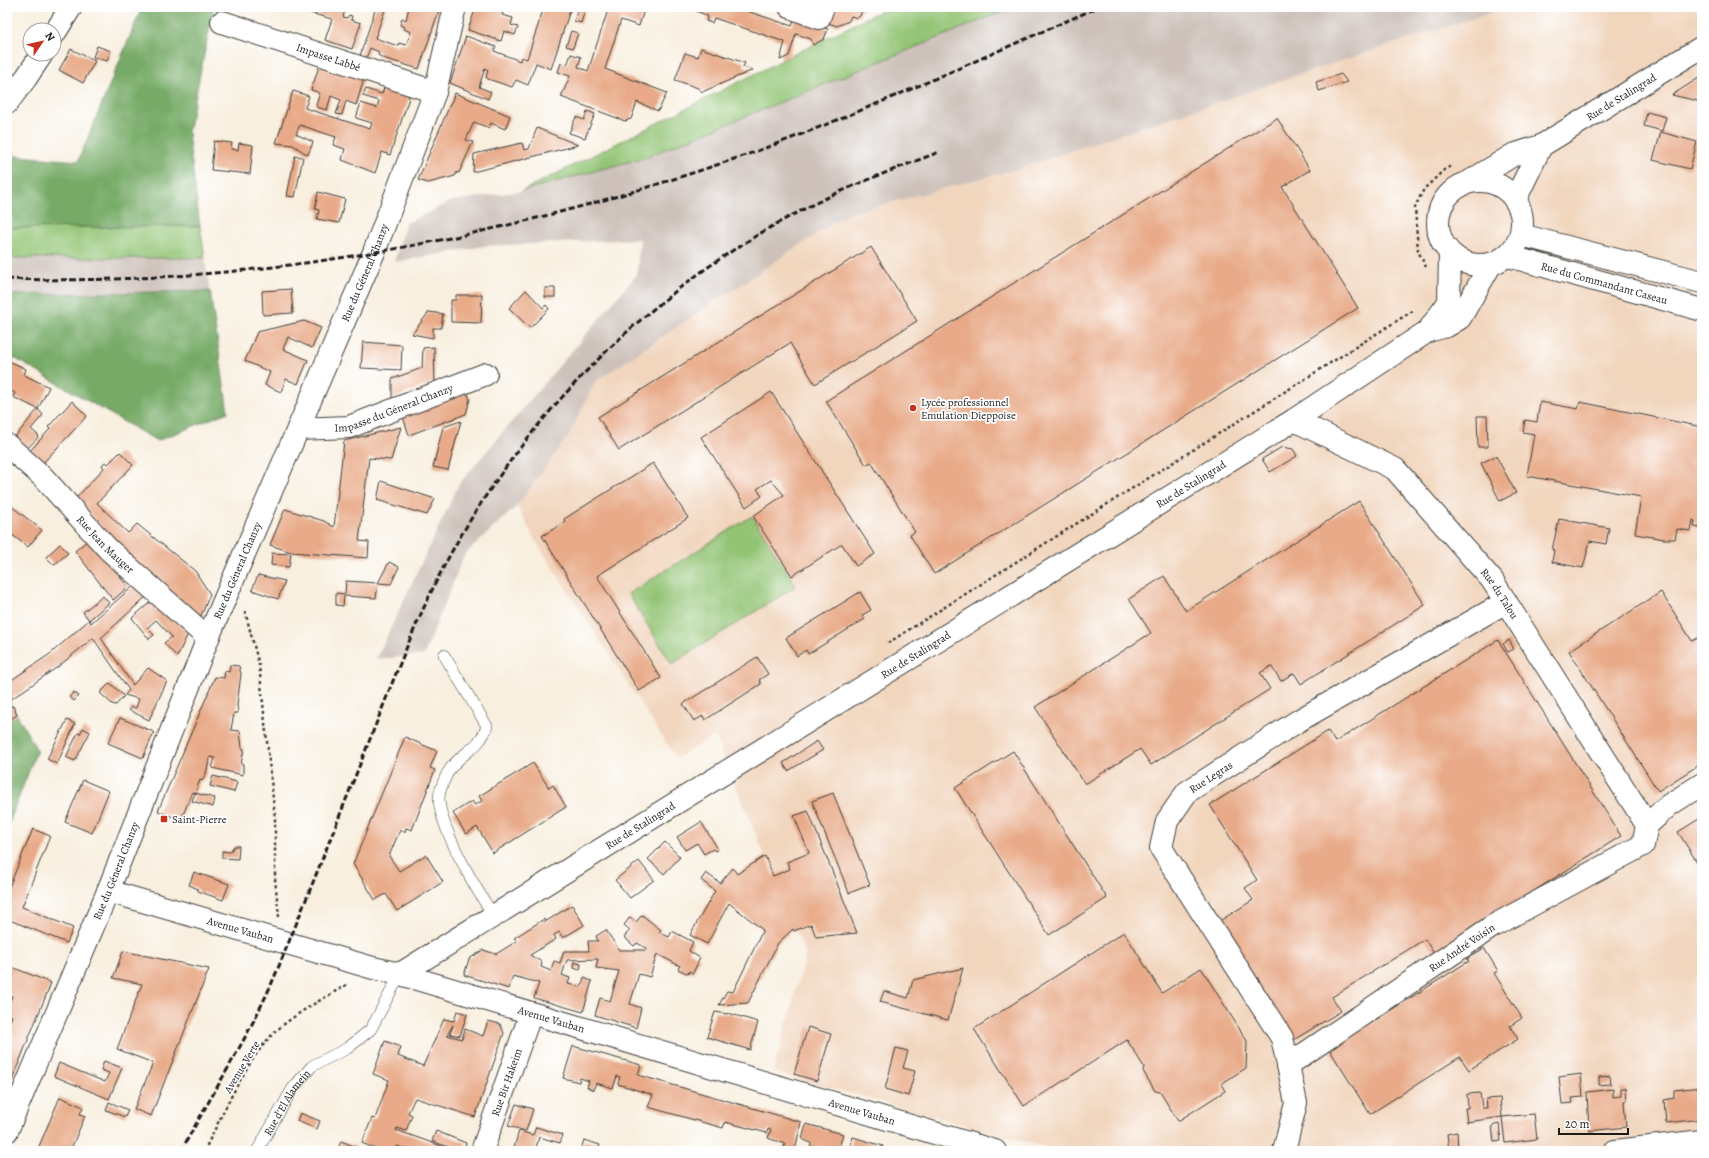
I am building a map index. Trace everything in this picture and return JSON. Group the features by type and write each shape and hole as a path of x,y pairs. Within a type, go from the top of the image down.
{"street":[{"path":"62,22 71,7"},
{"name":"Rue du Géneral Chanzy","path":"7,1131 108,891 208,638 374,252 435,92 455,7"},
{"path":"790,7 821,12"},
{"name":"Impasse Labbé","path":"222,22 435,92"},
{"name":"Rue de Stalingrad","path":"1469,182 1514,155 1541,146 1702,47"},
{"path":"8,102 36,62"},
{"path":"1515,200 1541,146"},
{"path":"1483,181 1496,184 1507,190 1515,200 1520,210 1522,223 1521,235 1517,244 1500,260 1480,266 1468,264 1450,253 1439,236 1437,223 1440,209 1446,197 1457,188 1469,182 1483,181"},
{"path":"1521,235 1702,282"},
{"name":"Rue de Stalingrad","path":"400,974 1294,420 1428,330 1448,302 1450,253"},
{"name":"Rue de Stalingrad","path":"1428,330 1447,326 1460,318 1500,260"},
{"name":"Rue du Commandant Caseau","path":"1500,260 1702,310"},
{"name":"Impasse du Géneral Chanzy","path":"298,429 349,426 486,374"},
{"name":"Rue du Talou","path":"1294,420 1395,469 1492,580 1647,825"},
{"name":"Rue Jean Mauger","path":"7,445 43,477 108,549 208,638"},
{"name":"Rue Legras","path":"1288,1065 1282,1038 1161,848 1167,821 1187,792 1298,721 1506,602"},
{"path":"1647,825 1669,805 1702,784"},
{"name":"Rue André Voisin","path":"1288,1065 1493,926 1643,845 1647,825"},
{"name":"Avenue Vauban","path":"108,891 281,942 373,968 400,974 995,1151"},
{"name":"Rue Bir Hakeim","path":"482,1151 531,1013"},
{"path":"1284,1151 1296,1103 1288,1065"},
{"path":"1615,1151 1702,1141"}],"lane":[{"path":"444,655 487,726 484,736 477,745 463,755 448,772 438,796 441,817 473,882 494,916"},
{"name":"Rue d'El Alamein","path":"257,1151 293,1088 312,1066 348,1048 371,1028 400,974"}],"path":[{"path":"1427,269 1418,250 1415,207 1424,189 1445,168 1458,163"},
{"path":"885,644 1416,309"},
{"path":"227,596 245,611 259,664 275,818 275,879 281,942"},
{"name":"Avenue Verte","path":"204,1151 250,1065 266,1043 294,1018 373,968"}],"shaded area":[{"path":"1014,7 1508,7 1017,169 847,214 596,381 569,435 517,506 464,555 424,655 376,659 459,484 637,274 640,239 485,246 394,262 406,223 452,201 522,191 646,157"},
{"path":"1508,7 1702,7 1702,1151 1059,1151 773,1072 806,955 715,736 676,758 535,540 517,506 569,435 596,381 847,214 1017,169"},
{"path":"7,258 205,258 210,291 7,295"}],"green space":[{"path":"142,7 214,7 188,133 200,226 7,228 7,155 78,161"},
{"path":"888,7 1014,7 646,157 522,191"},
{"path":"200,226 205,258 7,258 7,228"},
{"path":"210,291 228,412 157,441 7,354 7,295"},
{"path":"752,516 796,586 672,664 628,594"},
{"path":"7,697 37,750 7,828"}],"building":[{"path":"312,7 346,7 343,17 347,18 349,15 352,16 351,20 361,23 352,49 325,40 332,19 310,13"},
{"path":"376,7 386,7 375,38 398,46 399,43 406,45 411,32 404,29 405,27 400,25 402,18 406,20 409,7 440,7 419,69 383,58 378,55 379,52 370,48 365,61 359,59"},
{"path":"476,7 505,7 502,15 513,18 511,25 518,27 515,35 504,31 501,41 468,30"},
{"path":"514,7 525,7 524,11"},
{"path":"544,7 571,7 551,69 536,63 528,85 516,80 512,87 488,79 486,77 488,70 485,68 479,87 491,92 488,99 450,83 466,36 496,47 494,51 520,61 521,57 527,59"},
{"path":"572,7 586,7 581,23 574,21 578,9"},
{"path":"609,7 645,7 639,26 621,20 605,69 667,93 658,111 637,102 631,119 625,121 561,97 570,76 558,72 561,63 567,65 571,54 581,57 578,67 588,71"},
{"path":"687,7 735,7 792,26 795,18 828,29 824,39 813,45 811,39 796,34 789,56 780,60 785,42 714,18 712,23 706,21 708,16"},
{"path":"833,7 863,7 860,16 857,18 851,16 849,21 837,26 828,23"},
{"path":"571,31 578,33 573,48 566,46"},
{"path":"97,46 111,51 107,61 93,57"},
{"path":"701,48 745,63 743,67 753,70 702,92 698,88 675,80 685,53 698,57"},
{"path":"71,49 95,61 83,83 59,70"},
{"path":"320,64 364,79 356,105 346,101 342,115 336,114 341,100 331,96 327,110 317,107 316,105 320,93 311,90"},
{"path":"1341,74 1347,82 1319,91 1316,82"},
{"path":"1702,76 1702,102 1672,95"},
{"path":"385,85 406,92 409,98 390,155 382,152 375,173 342,160 345,149 333,145 336,137 300,125 296,134 313,142 308,155 293,145 276,143 293,91 309,96 305,108 370,129 372,123 356,118 361,103 377,108 379,101 363,96 366,89 382,94"},
{"path":"455,93 510,116 505,129 491,123 489,128 474,122 466,140 473,142 459,173 457,172 455,176 428,183 418,180"},
{"path":"587,111 595,114 585,138 569,133 576,117 584,120"},
{"path":"1647,112 1666,117 1662,131 1644,126"},
{"path":"1277,118 1310,170 1282,187 1358,308 934,574 910,535 915,532 871,462 866,465 826,401"},
{"path":"537,128 578,145 473,172 474,154 522,143 524,150 529,149"},
{"path":"1661,132 1697,142 1690,169 1653,160"},
{"path":"214,141 232,143 231,149 238,150 239,143 253,145 250,174 211,170"},
{"path":"295,156 303,157 295,197 287,196"},
{"path":"318,192 345,199 339,223 317,219 319,210 315,209"},
{"path":"871,247 917,321 815,384 790,343 619,450 598,417"},
{"path":"545,288 555,288 555,297 545,297"},
{"path":"291,289 293,313 263,315 262,291"},
{"path":"526,290 543,308 546,305 549,309 530,328 509,308"},
{"path":"456,295 482,295 481,323 451,322 451,300 456,300"},
{"path":"429,312 443,314 441,328 433,328 433,338 412,334"},
{"path":"304,321 321,328 312,348 288,337 283,349 308,360 298,384 286,379 281,392 265,385 270,372 245,361 257,332"},
{"path":"363,342 402,345 401,370 361,368"},
{"path":"434,347 435,382 392,399 392,379 422,368 423,348"},
{"path":"7,360 26,369 24,375 49,387 38,409 13,397 15,393 7,389"},
{"path":"467,392 470,399 466,414 409,435 403,417"},
{"path":"771,392 875,554 856,566 842,544 792,576 753,516 784,495 771,480 757,489 762,496 746,507 701,437"},
{"path":"72,401 87,416 42,464 29,452 50,429 48,427"},
{"path":"1540,402 1578,409 1580,402 1702,427 1701,528 1694,527 1695,521 1693,520 1691,531 1677,529 1675,539 1664,539 1635,534 1641,497 1527,476 1534,434 1523,432 1525,420 1537,422"},
{"path":"38,409 43,415 31,429 39,436 26,450 14,438"},
{"path":"1477,416 1487,416 1488,447 1478,447"},
{"path":"461,421 448,470 433,467 443,427"},
{"path":"401,427 391,460 369,458 359,541 369,542 368,558 291,552 270,545 285,509 324,521 334,527 344,441"},
{"path":"1282,447 1293,449 1297,456 1270,472 1262,459"},
{"path":"120,452 133,465 97,503 128,533 137,524 195,571 210,594 201,616 196,617 141,570 76,498 104,468 102,465 105,462 108,464"},
{"path":"1496,456 1516,493 1500,501 1481,463"},
{"path":"653,463 688,518 597,576 661,678 639,691 542,536 565,522 564,519"},
{"path":"381,481 435,499 427,515 377,500"},
{"path":"1359,501 1425,605 1301,684 1294,673 1281,681 1271,666 1260,673 1270,689 1151,765 1140,749 1085,784 1035,707 1151,633 1129,599 1164,576 1186,611"},
{"path":"11,506 42,530 28,547 11,534 7,539 7,512"},
{"path":"1559,519 1609,528 1606,544 1590,541 1583,568 1552,562 1554,550 1552,550"},
{"path":"89,539 103,554 128,587 113,600 75,551"},
{"path":"60,544 68,553 54,565 46,557"},
{"path":"272,553 291,554 289,567 271,565"},
{"path":"389,562 399,567 391,584 378,583"},
{"path":"258,575 285,581 278,599 252,590"},
{"path":"346,581 378,583 376,598 344,596 343,606 336,605 336,593 345,594"},
{"path":"138,582 149,594 101,638 133,685 148,668 167,681 149,720 129,710 131,707 136,708 139,699 125,695 129,690 93,638 59,666 7,702 7,683 50,654 89,620 91,623"},
{"path":"860,592 871,610 862,615 865,619 808,654 806,650 797,656 786,638"},
{"path":"1661,592 1692,641 1702,636 1702,763 1658,791 1569,651"},
{"path":"103,596 109,603 89,620 83,612"},
{"path":"154,599 188,634 177,657 164,643 172,637 156,620 147,628 154,635 149,639 132,618"},
{"path":"1498,640 1621,836 1434,954 1425,939 1332,997 1341,1011 1292,1041 1218,922 1253,900 1245,888 1257,880 1210,805 1328,731 1335,742"},
{"path":"1509,640 1514,649 1508,652 1503,644"},
{"path":"757,657 768,674 759,680 761,684 705,720 703,716 694,721 683,704"},
{"path":"230,665 239,666 241,674 237,705 238,713 234,713 231,730 240,731 242,748 244,749 241,764 243,764 243,775 212,768 215,758 210,757 206,774 202,781 200,780 195,793 192,792 181,820 158,811 215,677 224,678 225,671 229,672"},
{"path":"110,683 124,696 116,705 112,704 100,693"},
{"path":"74,692 79,696 74,701 69,697"},
{"path":"13,706 17,715 7,721 7,708"},
{"path":"120,718 154,732 143,758 108,743"},
{"path":"67,720 75,724 57,764 47,759"},
{"path":"83,728 90,732 75,761 66,757 78,733 80,734"},
{"path":"405,737 437,751 430,768 435,770 412,830 406,828 405,832 400,830 389,856 399,871 426,855 443,882 397,911 386,894 375,900 353,864"},
{"path":"817,741 823,750 788,771 783,763"},
{"path":"1013,751 1107,898 1049,935 955,788"},
{"path":"533,763 549,788 553,785 566,807 493,853 477,827 466,834 453,813 472,801 475,805 482,801 479,796"},
{"path":"213,776 237,782 234,792 210,786"},
{"path":"83,780 109,791 92,833 65,822"},
{"path":"195,793 215,798 213,807 192,801"},
{"path":"833,793 870,885 849,893 812,801"},
{"path":"808,811 857,933 816,937 811,924 794,931 793,929 778,943 748,1003 719,1005 727,991 733,992 763,930 729,903 707,944 690,935 715,891 701,880 706,873 720,883 733,868 737,874 765,856 773,876 790,869 787,862 809,853 794,816"},
{"path":"1702,817 1702,870 1678,832"},
{"path":"701,822 718,849 715,851 713,849 704,854 697,843 685,850 677,837"},
{"path":"33,829 50,836 22,907 73,928 67,943 7,919 7,892"},
{"path":"665,842 680,857 664,874 648,859"},
{"path":"234,846 239,846 238,859 222,858 222,851 230,852"},
{"path":"639,861 654,880 630,898 615,880"},
{"path":"194,872 229,884 223,900 198,891 198,889 189,885"},
{"path":"572,905 584,925 563,938 559,932 554,935 556,939 530,955 542,962 541,967 551,971 554,961 560,963 564,951 589,951 588,941 598,941 596,936 606,930 619,950 646,950 646,948 637,943 634,946 624,937 630,930 624,925 630,917 636,922 642,915 661,930 659,932 669,937 672,931 693,942 689,951 700,958 693,973 689,971 688,974 678,969 680,966 657,954 650,977 639,974 630,1004 641,1008 636,1028 595,1015 600,998 610,1001 619,971 596,968 598,959 567,960 562,975 570,978 568,984 581,987 584,978 592,981 583,1012 534,998 539,983 513,976 509,989 464,975 469,959 483,950 496,954 517,941 514,938 544,919 545,922"},
{"path":"1124,932 1162,993 1201,968 1247,1041 1246,1068 1221,1084 1225,1091 1178,1121 1160,1092 1155,1091 1143,1071 1144,1067 1127,1040 1024,1106 974,1029"},
{"path":"1484,948 1498,971 1494,973 1522,1018 1510,1026 1518,1039 1469,1070 1460,1057 1370,1114 1329,1049 1469,961 1467,959"},
{"path":"123,951 209,969 151,1116 134,1109 153,1063 117,1049 142,984 113,978"},
{"path":"574,962 581,964 580,970 573,968"},
{"path":"7,965 51,983 7,1092 7,1029 12,1016 7,1014 7,1008 12,996 7,994"},
{"path":"963,968 948,1020 880,1002 884,991 908,998 913,980"},
{"path":"457,1011 467,1014 460,1036 450,1034 453,1025 447,1035 462,1039 465,1029 483,1036 488,1021 500,1024 504,1033 475,1117 415,1098 408,1113 412,1115 406,1131 397,1128 396,1130 455,1151 412,1151 397,1146 395,1151 381,1151 362,1143 372,1118 375,1119 389,1080 373,1074 385,1041 401,1047 398,1056 423,1066 444,1019 454,1021"},
{"path":"715,1012 728,1013 758,1022 750,1050 707,1037"},
{"path":"808,1027 831,1034 817,1081 794,1074"},
{"path":"573,1046 641,1065 638,1075 801,1122 795,1151 783,1151 785,1144 768,1138 771,1130 768,1129 767,1133 725,1122 723,1128 648,1107 653,1095 618,1084 620,1077 617,1076 613,1088 596,1083 593,1090 587,1087 589,1081 580,1078 579,1082 563,1078"},
{"path":"896,1048 908,1051 903,1068 915,1071 908,1096 885,1089"},
{"path":"104,1061 122,1068 109,1099 54,1076 59,1063 105,1082 109,1073 101,1070"},
{"path":"1581,1074 1583,1097 1572,1098 1573,1103 1562,1104 1559,1077"},
{"path":"1610,1076 1611,1084 1599,1085 1599,1077"},
{"path":"1702,1087 1702,1119 1666,1123 1664,1100 1674,1098 1674,1090"},
{"path":"1621,1088 1626,1088 1627,1100 1624,1101 1626,1127 1589,1131 1587,1092 1613,1089 1613,1097 1621,1096"},
{"path":"1480,1093 1482,1108 1487,1108 1486,1099 1500,1098 1502,1117 1467,1122 1465,1108 1468,1108 1467,1094"},
{"path":"60,1097 83,1107 80,1114 85,1116 70,1151 37,1151"},
{"path":"109,1102 128,1110 125,1117 106,1110"},
{"path":"516,1104 533,1109 526,1131 508,1126"},
{"path":"300,1113 320,1121 317,1129 297,1121"},
{"path":"1534,1114 1537,1139 1505,1143 1502,1117"},
{"path":"806,1124 843,1134 838,1151 810,1151 811,1143 802,1139"},
{"path":"1499,1124 1501,1141 1494,1142 1492,1126"},
{"path":"536,1127 563,1135 560,1143 539,1137 535,1151 513,1151 519,1131 533,1135"},
{"path":"436,1131 466,1143 463,1151 458,1151 432,1141"},
{"path":"1457,1132 1458,1149 1449,1150 1447,1134"},
{"path":"853,1137 883,1146 881,1151 849,1151"},
{"path":"584,1140 600,1145 597,1151 581,1149"},
{"path":"341,1141 356,1147 355,1151 337,1151"}],"railway":[{"path":"7,279 104,279 201,274 298,264 394,249 489,230 583,206 676,178 768,147 893,97 1099,7"},
{"path":"181,1151 253,1022 274,978 422,611 456,544 489,490 527,439 568,391 612,346 659,304 710,266 763,232 818,202 863,182 939,152"}],"place":[{"name":"Lycée professionnel Emulation Dieppoise","path":"913,408"},
{"name":"Saint-Pierre","path":"164,819"}]}
